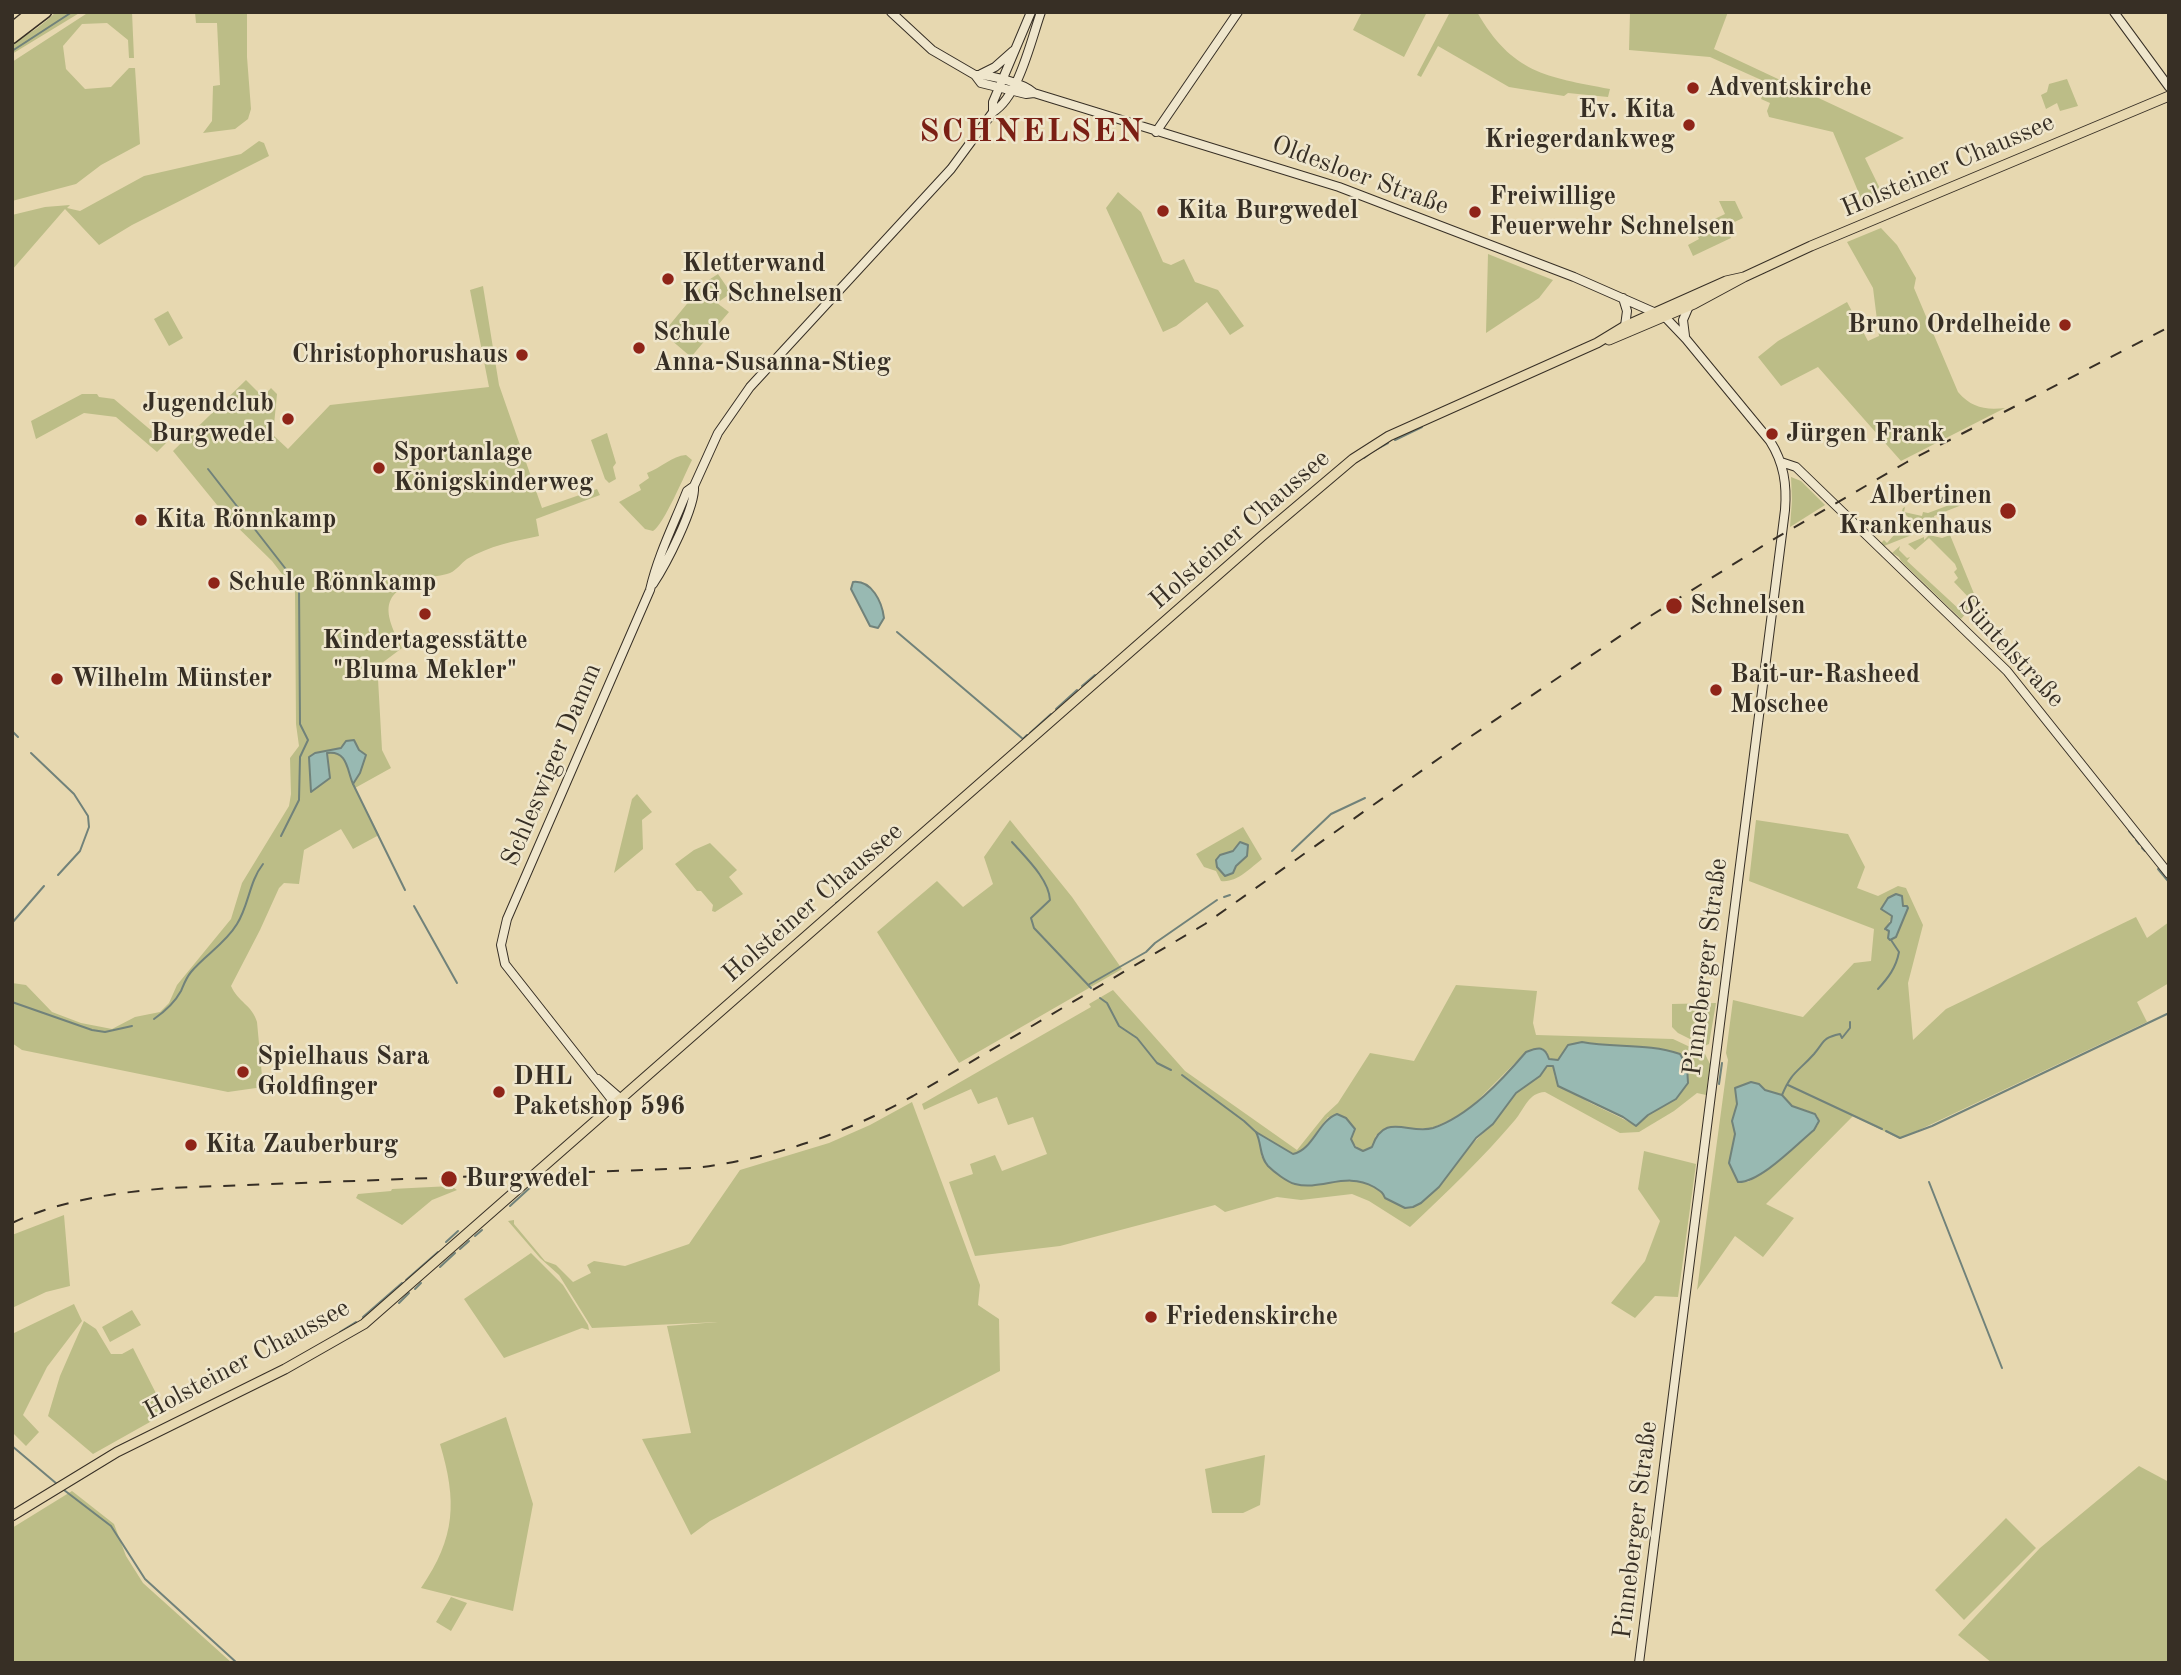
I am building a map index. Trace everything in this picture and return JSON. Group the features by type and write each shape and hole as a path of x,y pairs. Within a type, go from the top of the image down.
{"highway":[{"path":"12,27 32,12"},
{"path":"12,38 46,13"}],"main road":[{"name":"Oldesloer Straße","path":"891,12 934,52 977,75 981,83 1029,88 1034,93 1156,132 1339,187 1565,274 1665,317"},
{"name":"Schleswiger Damm","path":"993,112 993,102 1031,12"},
{"name":"Schleswiger Damm","path":"618,1102 593,1075 503,960 501,938 508,919 650,590 655,568 687,491 694,486 718,433 750,387 951,169 993,112 1002,106 1013,87 1041,12"},
{"path":"1156,132 1238,12"},
{"path":"2113,12 2169,87"},
{"path":"977,75 995,67 1015,50"},
{"name":"Holsteiner Chaussee","path":"1597,343 1616,338 1665,317 1811,246 2169,96"},
{"name":"Holsteiner Chaussee","path":"12,1516 126,1448 290,1367 364,1324 1262,536 1359,454 1389,436 1597,343 1655,312 1726,281 1744,277"},
{"path":"1623,298 1627,314 1625,326"},
{"path":"1686,339 1683,320 1689,306"},
{"name":"Pinneberger Straße","path":"1639,1663 1785,510 1784,473 1770,441 1665,317"},
{"name":"Süntelstraße","path":"1781,462 1794,465 2007,671 2169,874"},
{"path":"1784,473 1804,476"}],"green space":[{"path":"56,12 81,12 12,54 12,41 36,29"},
{"path":"89,12 132,12 134,58 129,58 128,40 107,23 82,24 63,46 66,69 85,89 111,87 129,68 135,68 140,144 101,165 76,184 12,201 12,62"},
{"path":"195,12 247,12 251,109 248,119 235,129 203,133 212,121 213,86 220,85 217,23 196,23"},
{"path":"1362,12 1427,12 1404,57 1353,30"},
{"path":"1450,12 1477,12 1490,32 1518,60 1549,75 1610,89 1608,97 1568,93 1564,96 1509,87 1438,46 1421,77 1417,75"},
{"path":"1630,12 1728,12 1714,49 1904,138 1865,158 1886,201 1866,210 1833,132 1769,117 1767,111 1770,103 1761,99 1767,85 1776,89 1777,87 1710,57 1629,50"},
{"path":"2067,79 2078,106 2060,111 2057,103 2046,109 2041,95 2047,92 2049,84"},
{"path":"259,141 264,143 269,156 132,225 99,245 65,209 12,270 12,215 45,207 70,205 67,208 80,211 144,176 241,154"},
{"path":"1118,192 1141,212 1163,262 1171,265 1184,259 1195,282 1218,290 1244,326 1230,335 1207,302 1176,326 1163,332 1106,208"},
{"path":"1719,201 1735,201 1743,218 1726,226 1731,238 1693,256 1688,245 1699,239 1694,229 1725,214"},
{"path":"1881,228 1897,245 1916,278 1914,288 1958,392 1968,402 1979,407 2005,408 1901,461 1818,367 1781,386 1758,357 1778,341 1847,302 1868,341 1879,336 1873,288 1847,242"},
{"path":"1488,254 1553,280 1539,298 1486,333"},
{"path":"718,274 731,293 717,303 729,312 691,357 663,333 700,288 716,301 704,283"},
{"path":"483,286 499,385 542,508 597,489 600,495 536,519 539,536 484,551 467,559 450,573 409,584 392,597 389,614 402,648 382,663 378,679 382,750 391,768 355,788 379,835 353,849 341,829 304,850 299,884 284,883 279,888 231,986 252,1011 257,1022 263,1087 228,1092 22,1050 12,1043 12,983 26,985 52,1012 81,1023 112,1029 135,1017 160,1012 169,1003 177,985 231,919 242,883 289,806 290,758 299,746 296,724 295,591 272,561 226,516 173,451 246,380 263,397 271,388 277,394 273,435 288,449 330,405 489,387 470,290"},
{"path":"168,311 183,338 169,346 154,319"},
{"path":"82,394 97,394 99,397 114,399 166,443 157,452 116,417 84,413 36,439 31,421"},
{"path":"607,433 616,463 613,467 616,479 609,483 605,479 591,440"},
{"path":"686,455 692,460 668,510 653,531 645,529 619,502 641,490 639,485 649,478 647,473"},
{"path":"1791,477 1801,481 1825,505 1790,527 1792,500"},
{"path":"1980,489 1983,493 1992,493 1934,516 1935,520 1927,529 1884,546 1881,543 1884,540 1887,543 1909,518 1902,511 1903,508 1905,507 1904,512 1922,516 1923,512 1928,513 1952,504 1951,496 1958,498"},
{"path":"1929,535 1942,538 1950,535 1977,601 1961,619 1892,553 1900,546 1899,550 1907,558 1910,557 1907,561 1961,611 1971,600 1954,582 1958,578 1954,572 1957,569 1955,564 1929,538 1915,550 1908,544 1924,537 1924,540"},
{"path":"637,794 652,812 642,820 643,849 614,873 632,799"},
{"path":"1010,820 1072,897 1122,969 959,1063 877,932 937,881 963,907 993,884 984,857"},
{"path":"1756,820 1848,834 1865,867 1857,888 1878,896 1898,886 1906,888 1923,925 1908,983 1913,1040 1946,1009 2136,917 2147,938 2169,922 2169,983 2137,1002 2147,1022 1900,1139 1853,1116 1766,1204 1794,1218 1763,1257 1735,1236 1697,1290 1728,1060 1726,1053 1733,1000 1803,1017 1854,963 1871,961 1874,929 1749,881","holes":["1897,894 1903,906 1908,908 1896,934 1890,935 1889,931 1885,931 1892,916 1881,909 1888,898","1765,1090 1784,1097 1792,1106 1815,1113 1818,1125 1768,1169 1748,1182 1736,1178 1729,1163 1735,1134 1732,1121 1736,1113 1736,1094"]},
{"path":"1243,827 1262,859 1238,877 1221,881 1216,871 1204,867 1196,854"},
{"path":"710,843 737,870 729,877 743,894 715,912 712,911 713,905 701,891 697,891 675,864 694,850"},
{"path":"1456,985 1537,991 1533,1023 1536,1035 1673,1039 1705,1054 1710,1064 1706,1095 1697,1093 1674,1111 1639,1132 1620,1133 1545,1092 1535,1095 1490,1148 1410,1227 1369,1201 1352,1194 1301,1200 1277,1197 1225,1212 1215,1205 1060,1246 975,1256 949,1182 973,1174 970,1164 995,1155 1002,1171 1047,1154 1033,1117 1008,1125 997,1097 978,1104 971,1089 924,1110 922,1104 1091,1007 1089,1004 1113,990 1185,1071 1297,1150 1338,1103 1370,1053 1414,1061","holes":["1582,1042 1604,1046 1643,1046 1688,1083 1676,1098 1648,1115 1636,1126 1568,1090 1555,1077 1553,1066 1547,1066 1540,1076 1516,1093 1493,1124 1405,1207 1385,1198 1383,1192 1362,1180 1293,1184 1269,1167 1261,1156 1262,1143 1257,1133 1293,1154 1301,1153 1328,1117 1363,1151 1373,1147 1376,1135 1418,1128 1430,1129 1465,1113 1526,1052 1547,1052 1549,1060 1558,1060 1568,1045"]},
{"path":"1716,1003 1709,1044 1704,1046 1672,1027 1672,1004"},
{"path":"912,1102 980,1285 978,1305 999,1319 1000,1371 710,1521 691,1535 642,1439 691,1433 667,1326 718,1322 592,1328 559,1275 540,1258 508,1221 514,1220 514,1224 545,1261 556,1265 573,1282 591,1273 587,1265 594,1261 625,1266 689,1244 740,1170 829,1143"},
{"path":"1644,1151 1696,1164 1678,1297 1655,1296 1635,1318 1611,1303 1645,1261 1660,1221 1638,1189"},
{"path":"451,1186 457,1190 432,1200 402,1225 356,1198 358,1194 392,1189"},
{"path":"64,1215 70,1286 46,1292 12,1308 12,1235"},
{"path":"531,1253 563,1285 589,1330 582,1328 504,1358 464,1299"},
{"path":"74,1304 82,1321 47,1367 23,1415 39,1432 26,1446 12,1432 12,1334"},
{"path":"132,1310 141,1325 110,1342 102,1327"},
{"path":"84,1321 96,1329 111,1354 122,1354 133,1348 166,1413 93,1454 48,1416 60,1376"},
{"path":"506,1417 533,1504 513,1611 421,1588 441,1552 450,1518 449,1483 440,1444"},
{"path":"1265,1455 1260,1505 1243,1513 1212,1513 1205,1469"},
{"path":"2139,1466 2169,1482 2169,1663 1992,1663 1958,1635 2040,1548"},
{"path":"72,1491 114,1524 126,1556 143,1583 232,1663 12,1663 12,1528"},
{"path":"2006,1518 2036,1548 1964,1620 1935,1590"},
{"path":"451,1597 467,1603 451,1631 436,1622"}],"water":[{"path":"853,582 866,585 875,593 884,618 878,628 870,626 851,589"},
{"path":"354,740 359,750 366,755 353,784 343,758 327,753 330,778 311,792 309,757 315,753 341,748 346,741"},
{"path":"1240,842 1248,845 1247,856 1236,866 1233,873 1225,876 1217,867 1216,860 1220,855 1233,851"},
{"path":"1896,894 1902,896 1903,906 1908,908 1896,937 1890,940 1889,931 1885,929 1892,916 1881,909 1888,898"},
{"path":"1582,1042 1656,1048 1680,1054 1687,1066 1688,1083 1676,1099 1648,1115 1636,1126 1558,1086 1553,1066 1547,1066 1540,1076 1516,1093 1493,1124 1476,1138 1439,1187 1413,1207 1405,1208 1385,1198 1374,1187 1354,1181 1295,1184 1274,1171 1263,1158 1256,1132 1293,1154 1306,1147 1325,1123 1337,1114 1346,1118 1355,1129 1351,1139 1355,1147 1363,1151 1372,1147 1377,1136 1390,1127 1433,1128 1472,1106 1496,1085 1526,1052 1541,1049 1549,1059 1558,1060 1568,1045"},
{"path":"1751,1082 1782,1095 1792,1106 1815,1114 1819,1121 1814,1130 1767,1170 1747,1181 1738,1182 1729,1163 1735,1134 1732,1121 1737,1104 1735,1088"}],"waterway":[{"path":"12,51 72,12"},
{"path":"1395,440 1422,427"},
{"path":"1373,451 1388,443"},
{"path":"1364,458 1369,454"},
{"path":"208,469 299,586 300,724 308,740 300,757 299,800 281,836"},
{"path":"897,632 1023,739 1027,735"},
{"path":"1082,686 1095,675"},
{"path":"1056,709 1077,690"},
{"path":"1030,733 1051,714"},
{"path":"12,731 18,737"},
{"path":"31,753 74,794 88,816 89,827 80,851 58,875"},
{"path":"353,784 405,890"},
{"path":"1292,851 1331,814 1365,798"},
{"path":"2129,831 2134,837"},
{"path":"2136,840 2139,844"},
{"path":"1012,842 1036,869 1049,892 1050,900 1031,918 1034,928 1091,988"},
{"path":"2142,848 2145,851"},
{"path":"154,1019 176,999 191,972 232,931 241,917 263,864"},
{"path":"2158,869 2168,881"},
{"path":"12,923 44,886"},
{"path":"846,895 852,890"},
{"path":"1224,897 1230,895"},
{"path":"836,903 841,900"},
{"path":"1088,985 1146,952 1217,900"},
{"path":"414,906 457,983"},
{"path":"1878,989 1898,958 1899,952 1891,940"},
{"path":"1100,998 1107,1003 1119,1026 1137,1038 1157,1063 1171,1070"},
{"path":"12,1002 92,1030 105,1032 132,1026"},
{"path":"1886,1131 1900,1138 1932,1126 2169,1013"},
{"path":"1782,1095 1792,1076 1824,1041 1840,1034 1842,1038 1850,1028 1850,1022"},
{"path":"1719,1084 1722,1063"},
{"path":"1182,1075 1257,1133"},
{"path":"1788,1085 1882,1129"},
{"path":"1929,1182 2002,1368"},
{"path":"510,1206 534,1184"},
{"path":"475,1236 482,1230"},
{"path":"446,1242 458,1231"},
{"path":"460,1249 469,1241"},
{"path":"406,1280 438,1252"},
{"path":"440,1267 455,1253"},
{"path":"363,1317 402,1283"},
{"path":"415,1289 421,1283"},
{"path":"399,1303 409,1293"},
{"path":"340,1332 356,1322"},
{"path":"12,1446 57,1484"},
{"path":"64,1490 111,1526 145,1579 237,1663"}],"railway":[{"path":"12,1223 49,1209 88,1199 168,1188 694,1168 779,1151 861,1122 913,1096 1205,924 1458,745 1644,620 1769,542 1907,462 2169,327"}],"place":[{"name":"Adventskirche","path":"1693,88"},
{"name":"Ev. Kita Kriegerdankweg","path":"1689,125"},
{"name":"Kita Burgwedel","path":"1163,211"},
{"name":"Freiwillige Feuerwehr Schnelsen","path":"1475,212"},
{"name":"Kletterwand KG Schnelsen","path":"668,279"},
{"name":"Bruno Ordelheide","path":"2065,325"},
{"name":"Schule Anna-Susanna-Stieg","path":"639,348"},
{"name":"Christophorushaus","path":"522,355"},
{"name":"Jugendclub Burgwedel","path":"288,419"},
{"name":"Jürgen Frank","path":"1772,434"},
{"name":"Sportanlage Königskinderweg","path":"379,468"},
{"name":"Albertinen Krankenhaus","path":"2008,511"},
{"name":"Kita Rönnkamp","path":"141,520"},
{"name":"Schule Rönnkamp","path":"214,583"},
{"name":"Schnelsen","path":"1674,606"},
{"name":"Kindertagesstätte \"Bluma Mekler\"","path":"425,614"},
{"name":"Wilhelm Münster","path":"57,679"},
{"name":"Bait-ur-Rasheed Moschee","path":"1716,690"},
{"name":"Spielhaus Sara Goldfinger","path":"243,1072"},
{"name":"DHL Paketshop 596","path":"499,1092"},
{"name":"Kita Zauberburg","path":"191,1145"},
{"name":"Burgwedel","path":"449,1179"},
{"name":"Friedenskirche","path":"1151,1317"}],"district":[{"name":"SCHNELSEN","path":"1032,132"}]}
